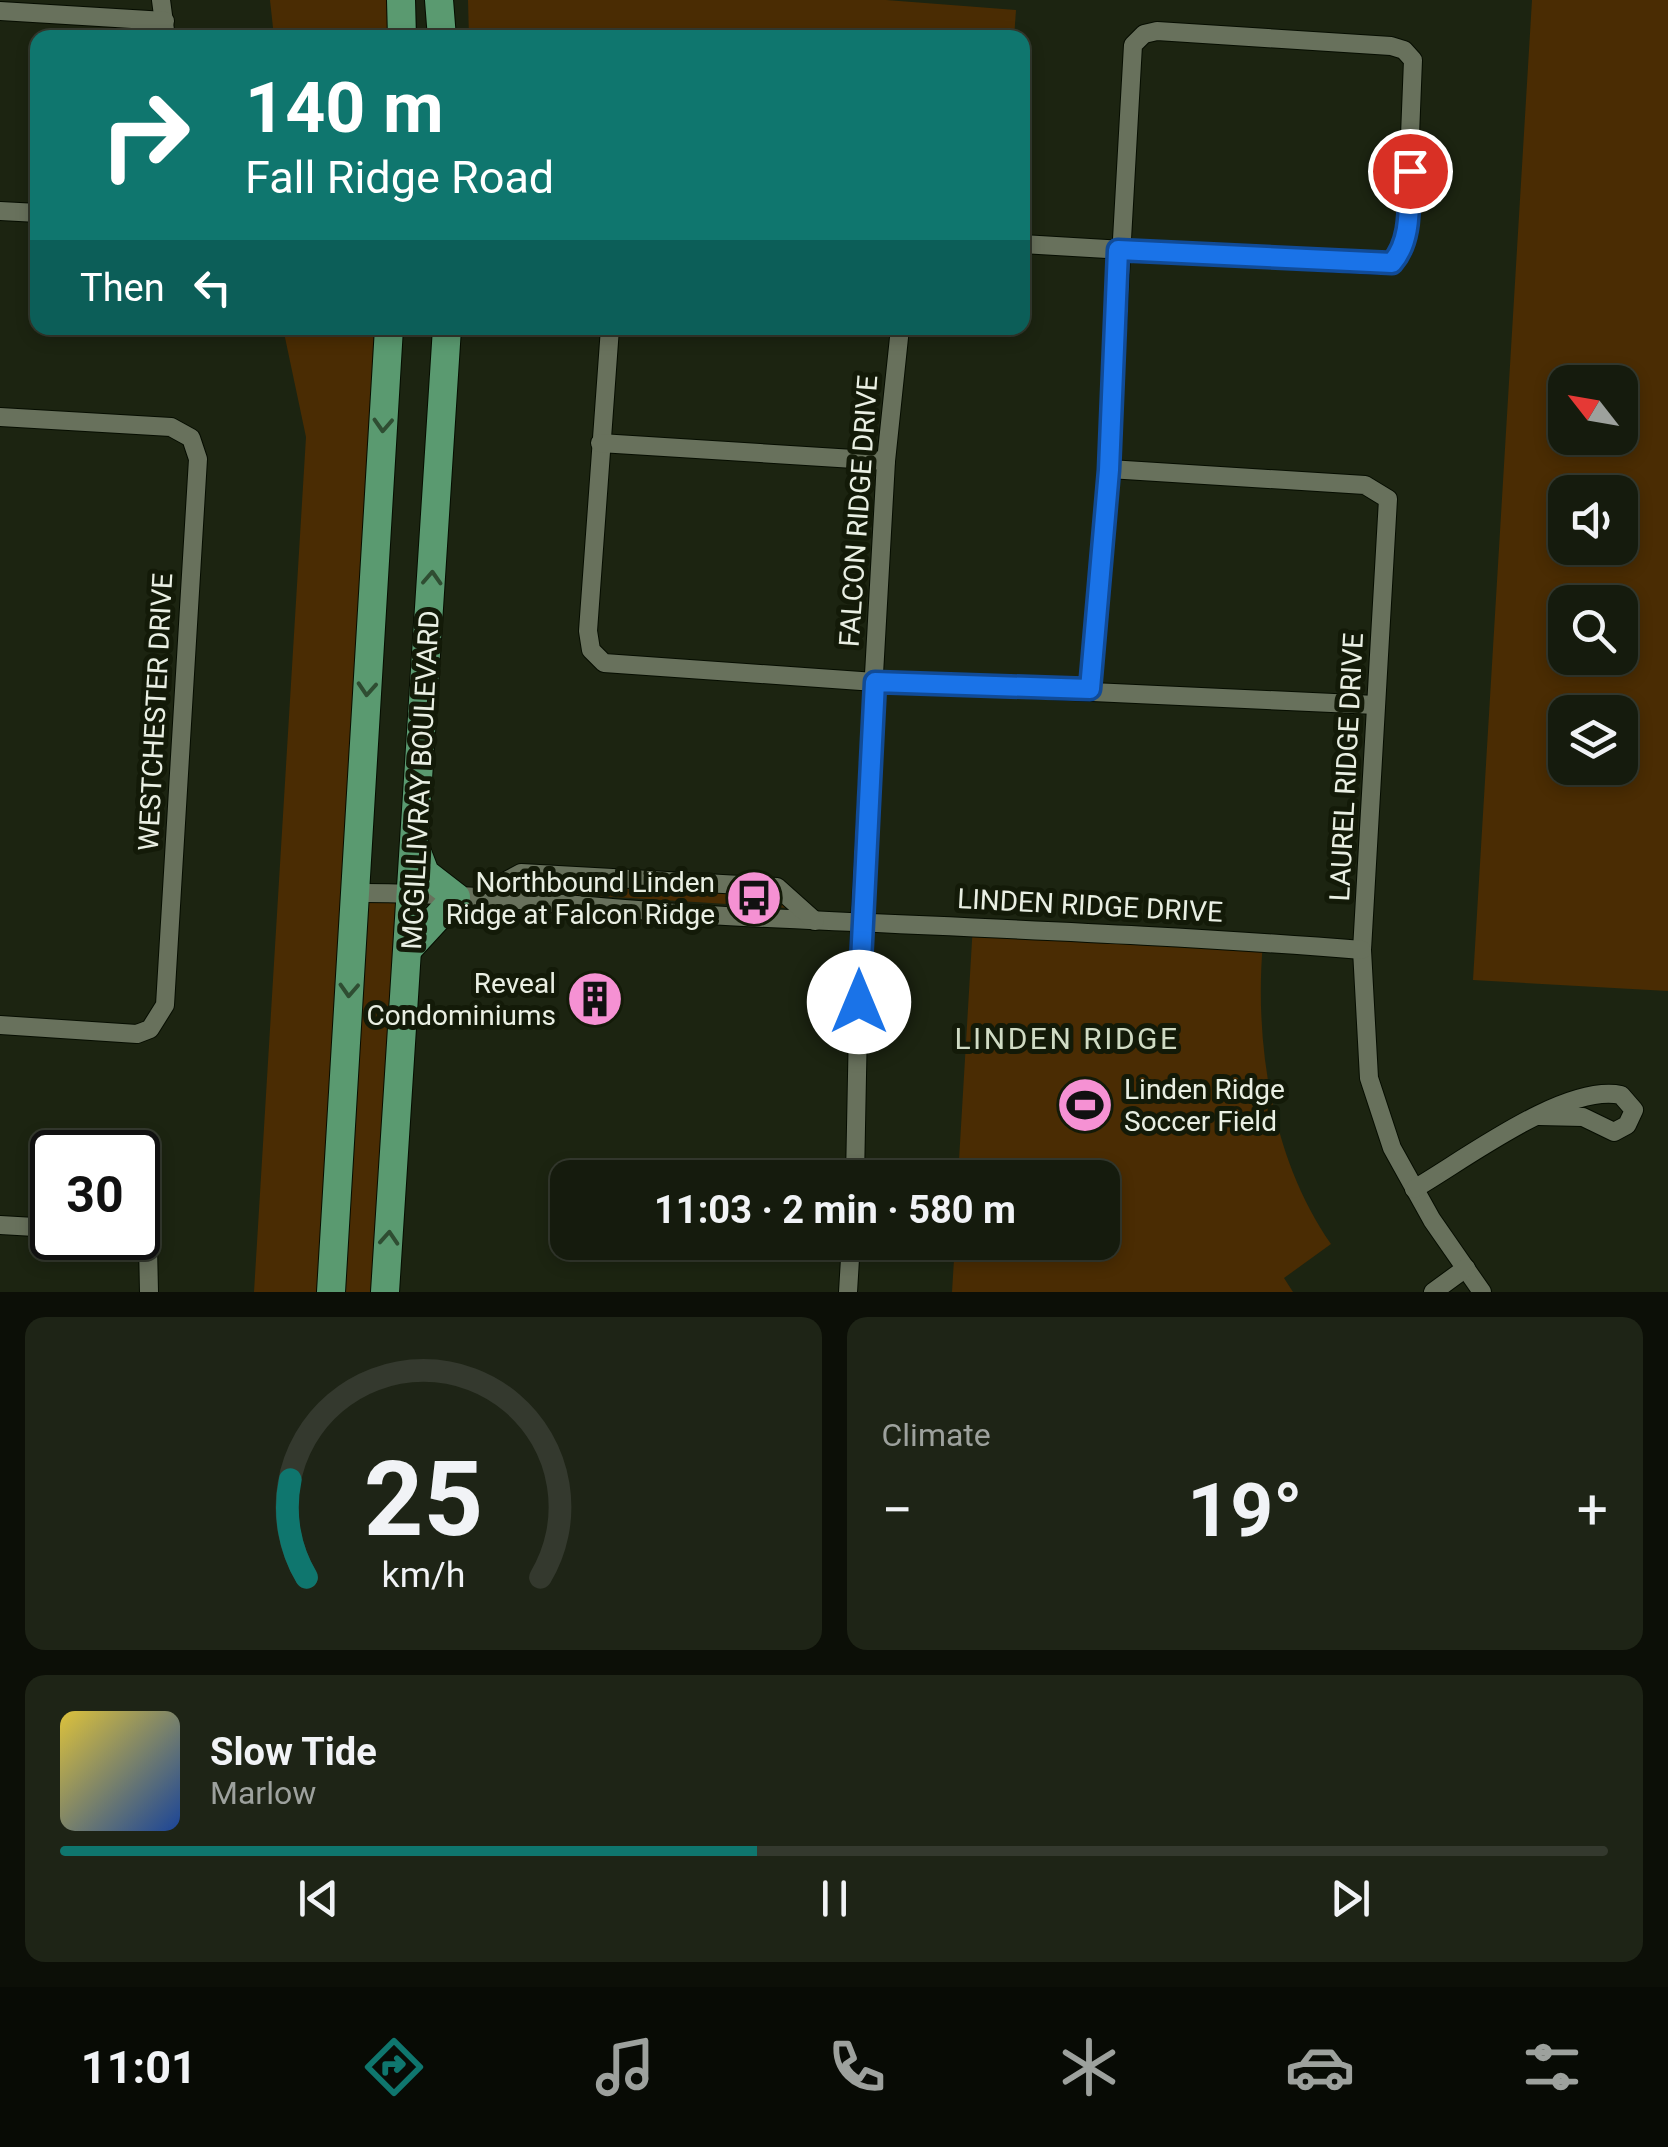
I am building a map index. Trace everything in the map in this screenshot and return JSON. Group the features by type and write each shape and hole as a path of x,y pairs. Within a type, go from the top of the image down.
{"main road":[{"path":"401,0 402,30"},
{"path":"439,0 441,30"},
{"name":"MCGILLIVRAY BOULEVARD","path":"331,1292 389,335"},
{"name":"MCGILLIVRAY BOULEVARD","path":"385,1292 414,892 447,335"},
{"path":"410,948 464,898 425,873 416,850"}],"street":[{"path":"0,11 166,29 162,0"},
{"path":"1030,244 1118,250 1392,263 1403,250 1406,236 1413,60 1404,50 1391,46 1158,31 1144,34 1133,44 1118,250 1109,470 1090,689"},
{"path":"0,210 30,212"},
{"path":"609,335 588,631 591,650 604,663 875,682 1376,705"},
{"name":"FALCON RIDGE DRIVE","path":"855,1160 860,924 886,461 899,335"},
{"name":"WESTCHESTER DRIVE","path":"0,418 171,428 190,438 198,459 165,1005 150,1029 137,1034 0,1025"},
{"path":"600,443 886,461"},
{"name":"LAUREL RIDGE DRIVE","path":"1109,470 1365,485 1388,498 1362,950 1369,1078 1392,1148 1414,1189 1482,1292"},
{"path":"464,898 521,873 777,887 815,921"},
{"name":"LINDEN RIDGE DRIVE","path":"355,893 414,892 860,924 972,924 1362,950"},
{"path":"1414,1189 1539,1116 1581,1097 1610,1093 1627,1097 1634,1106 1630,1121 1614,1132 1582,1117 1539,1116"},
{"path":"0,1226 30,1227"},
{"path":"148,1260 149,1292"},
{"path":"848,1292 850,1260"},
{"path":"1434,1292 1466,1268"}],"shaded area":[{"path":"270,0 401,0 402,30 273,30"},
{"path":"468,0 886,0 1016,10 1015,30 469,30"},
{"path":"1532,0 1668,0 1668,991 1473,980"},
{"path":"284,335 389,335 355,892 414,892 385,1292 254,1292 306,437"},
{"path":"518,880 773,894 791,908 499,890"},
{"path":"973,924 1263,942 1262,1020 1272,1099 1294,1176 1331,1244 1284,1278 1293,1292 952,1292 954,1260 1120,1260 1120,1160 959,1160"}],"place":[{"name":"Northbound Linden Ridge at Falcon Ridge","path":"754,898"},
{"name":"Reveal Condominiums","path":"595,999"},
{"name":"Linden Ridge Soccer Field","path":"1085,1105"}],"district":[{"name":"LINDEN RIDGE","path":"1067,1039"}],"route":[{"path":"859,1002 875,682 1090,689 1109,470 1118,250 1392,263 1403,250 1406,236 1410,171"}]}
